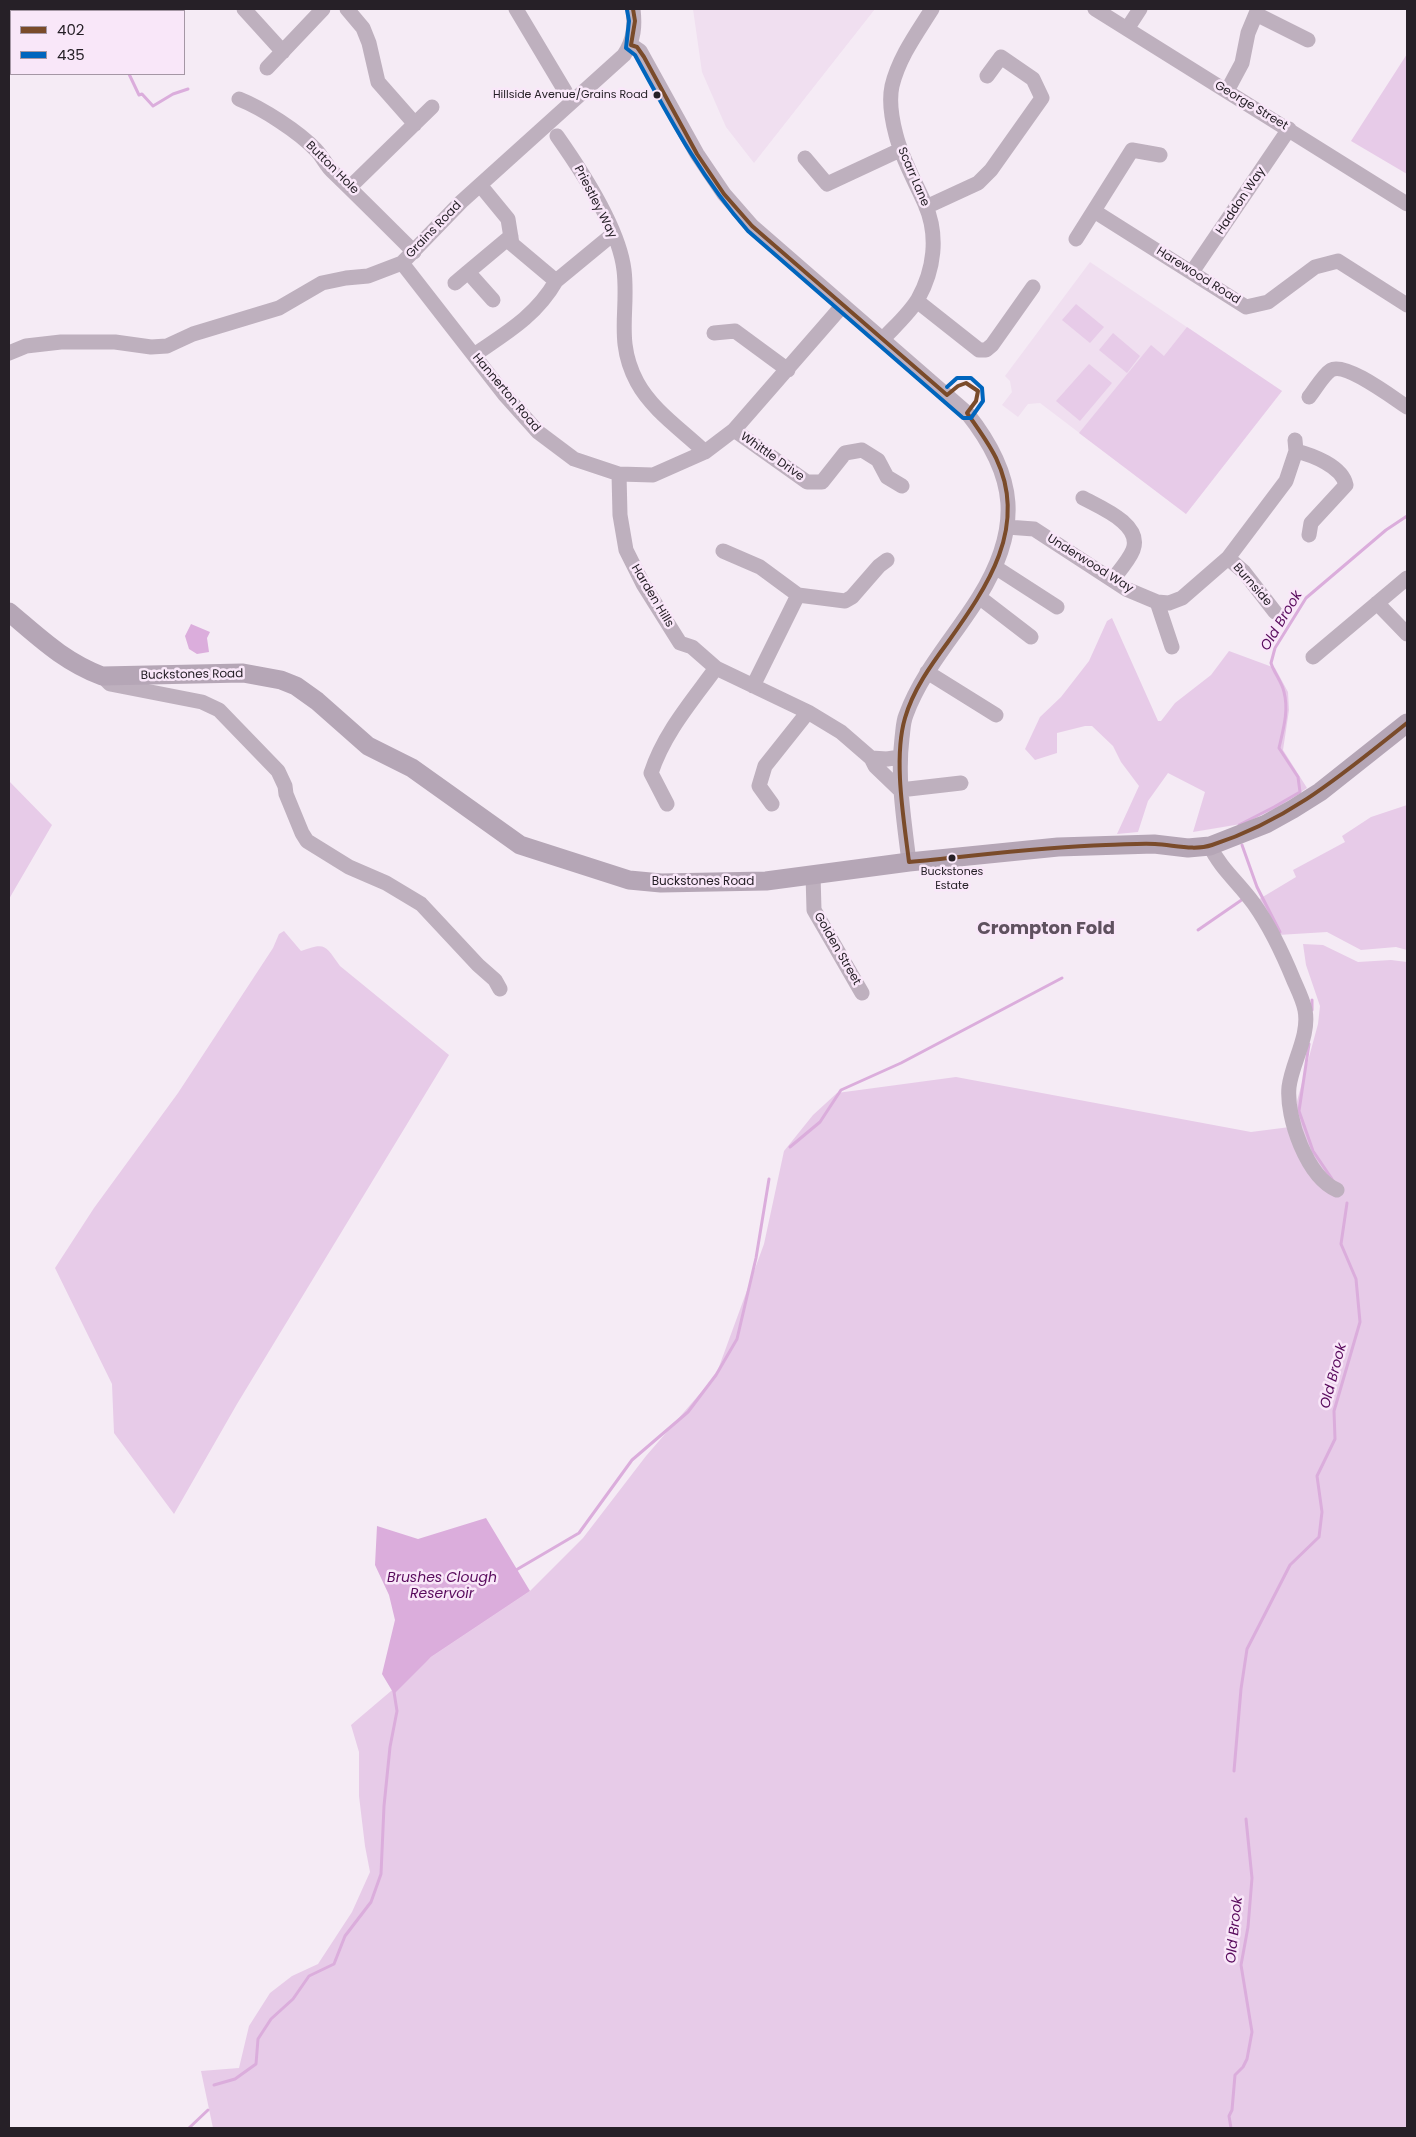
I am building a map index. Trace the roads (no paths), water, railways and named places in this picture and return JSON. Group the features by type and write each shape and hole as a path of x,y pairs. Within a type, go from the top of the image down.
{"main road":[{"name":"Buckstones Road","path":"9,612 60,654 80,667 102,676 243,673 281,680 296,686 368,746 412,768 520,845 628,880 690,884 766,881 908,862 1058,847 1154,844 1188,848 1210,846 1266,824 1293,809 1320,792 1407,723"}],"street":[{"path":"244,9 282,52"},
{"path":"267,68 323,9"},
{"path":"347,9 363,28 366,35 378,82 415,124"},
{"path":"516,9 564,91"},
{"path":"633,9 635,22 631,45 640,51 697,154 724,194 752,226 957,403 985,436 1002,472 1008,505 1007,527 995,567 979,596 927,672 905,716 900,757 900,790 908,862"},
{"name":"Scarr Lane","path":"883,339 917,300 928,277 934,252 932,230 926,207 900,150 893,122 891,87 901,58 932,9"},
{"name":"George Street","path":"1095,9 1407,204"},
{"path":"1127,29 1140,9"},
{"path":"1227,91 1242,63 1248,33 1257,11 1308,40"},
{"name":"Grains Road","path":"9,353 26,346 61,342 115,342 152,347 167,346 193,334 279,308 322,282 368,276 402,263 461,202 613,67 631,45"},
{"path":"926,207 978,183 991,170 1042,98 1033,79 1001,57 987,76"},
{"name":"Button Hole","path":"239,99 251,104 300,136 315,150 331,170 350,186 414,252"},
{"path":"350,186 432,107"},
{"name":"Haddon Way","path":"1192,272 1289,129"},
{"name":"Priestley Way","path":"557,136 583,172 613,234 624,270 623,341 636,381 651,403 705,452"},
{"path":"805,158 827,184 900,150"},
{"path":"1076,239 1132,150 1160,155"},
{"path":"485,191 508,219 512,244 556,282"},
{"name":"Harewood Road","path":"1094,211 1246,306 1268,302 1315,267 1338,261 1407,305"},
{"path":"474,355 529,317 556,282 613,234"},
{"path":"454,283 512,236"},
{"name":"Hannerton Road","path":"402,263 504,394 538,432 574,459 619,474 653,474 705,452 734,430 843,306"},
{"path":"468,272 493,300"},
{"path":"917,300 979,350 986,350 992,345 1024,293"},
{"path":"714,333 735,331 788,370"},
{"path":"1309,398 1330,371 1338,368 1352,372 1407,407"},
{"name":"Whittle Drive","path":"734,430 807,482 822,482 845,453 862,450 878,460 887,477 902,486"},
{"path":"1172,646 1157,602 1169,603 1182,598 1228,558 1286,481 1295,446 1321,458 1345,479 1346,485 1311,522 1309,534"},
{"name":"Harden Hills","path":"619,474 620,515 626,550 639,576 680,642 692,647 716,668 808,712 841,732 871,758 875,766 900,790"},
{"path":"1083,498 1128,524 1134,548 1114,580"},
{"name":"Underwood Way","path":"1007,527 1034,529 1126,589 1157,602"},
{"path":"724,551 760,567 798,596 845,601 887,560"},
{"name":"Burnside","path":"1228,558 1244,572 1275,612"},
{"path":"995,567 1057,607"},
{"path":"1312,657 1407,578"},
{"path":"754,686 798,596"},
{"path":"979,596 1031,637"},
{"path":"1376,603 1407,634"},
{"path":"667,804 651,773 657,754 680,717 716,668"},
{"path":"927,672 996,715"},
{"path":"102,676 110,684 202,702 219,710 278,770 302,834 307,841 349,867 386,883 421,904 478,965 495,980 500,989"},
{"path":"772,804 759,786 765,766 808,712"},
{"path":"871,758 887,759 900,757"},
{"path":"900,790 961,783"},
{"path":"1210,846 1214,856 1247,896 1276,939 1305,1008 1306,1022 1289,1086 1292,1117 1298,1137 1312,1168 1330,1187 1337,1190"},
{"name":"Golden Street","path":"813,874 814,910 862,993"}],"water":[{"path":"191,624 210,632 207,638 209,652 197,654 189,649 185,636"},
{"name":"Brushes Clough Reservoir","path":"486,1518 530,1591 431,1657 394,1694 382,1674 395,1620 389,1595 375,1565 377,1526 418,1539"}],"waterway":[{"path":"129,75 139,95 142,94 153,106 173,94 188,89"},
{"name":"Old Brook","path":"1239,825 1300,792 1298,777 1279,748 1286,706 1283,688 1271,663 1275,648 1306,598 1386,530 1407,516"},
{"name":"Old Brook","path":"1242,845 1257,887 1280,932"},
{"path":"1198,930 1243,899"},
{"path":"790,1147 820,1122 841,1090 901,1063 1062,978"},
{"name":"Old Brook","path":"1312,1000 1312,1010"},
{"name":"Old Brook","path":"1309,1044 1299,1111 1313,1151 1332,1179"},
{"path":"516,1570 579,1533 632,1460 688,1412 716,1375 737,1339 756,1258 769,1179"},
{"name":"Old Brook","path":"1234,1771 1241,1689 1247,1649 1290,1565 1319,1537 1322,1512 1317,1476 1335,1439 1334,1411 1360,1322 1356,1279 1341,1244 1347,1203"},
{"path":"214,2085 235,2079 256,2064 258,2039 271,2019 293,1999 309,1976 334,1964 345,1936 371,1902 381,1874 384,1806 390,1747 397,1711 394,1692"},
{"name":"Old Brook","path":"1231,2128 1229,2116 1232,2110 1235,2075 1243,2067 1247,2059 1252,2032 1241,1965 1248,1927 1252,1878 1246,1819"},
{"path":"189,2128 208,2110"}],"place":[{"name":"Hillside Avenue/Grains Road","path":"657,95"},
{"name":"Buckstones Estate","path":"952,858"}],"district":[{"name":"Crompton Fold","path":"1046,929"}]}
